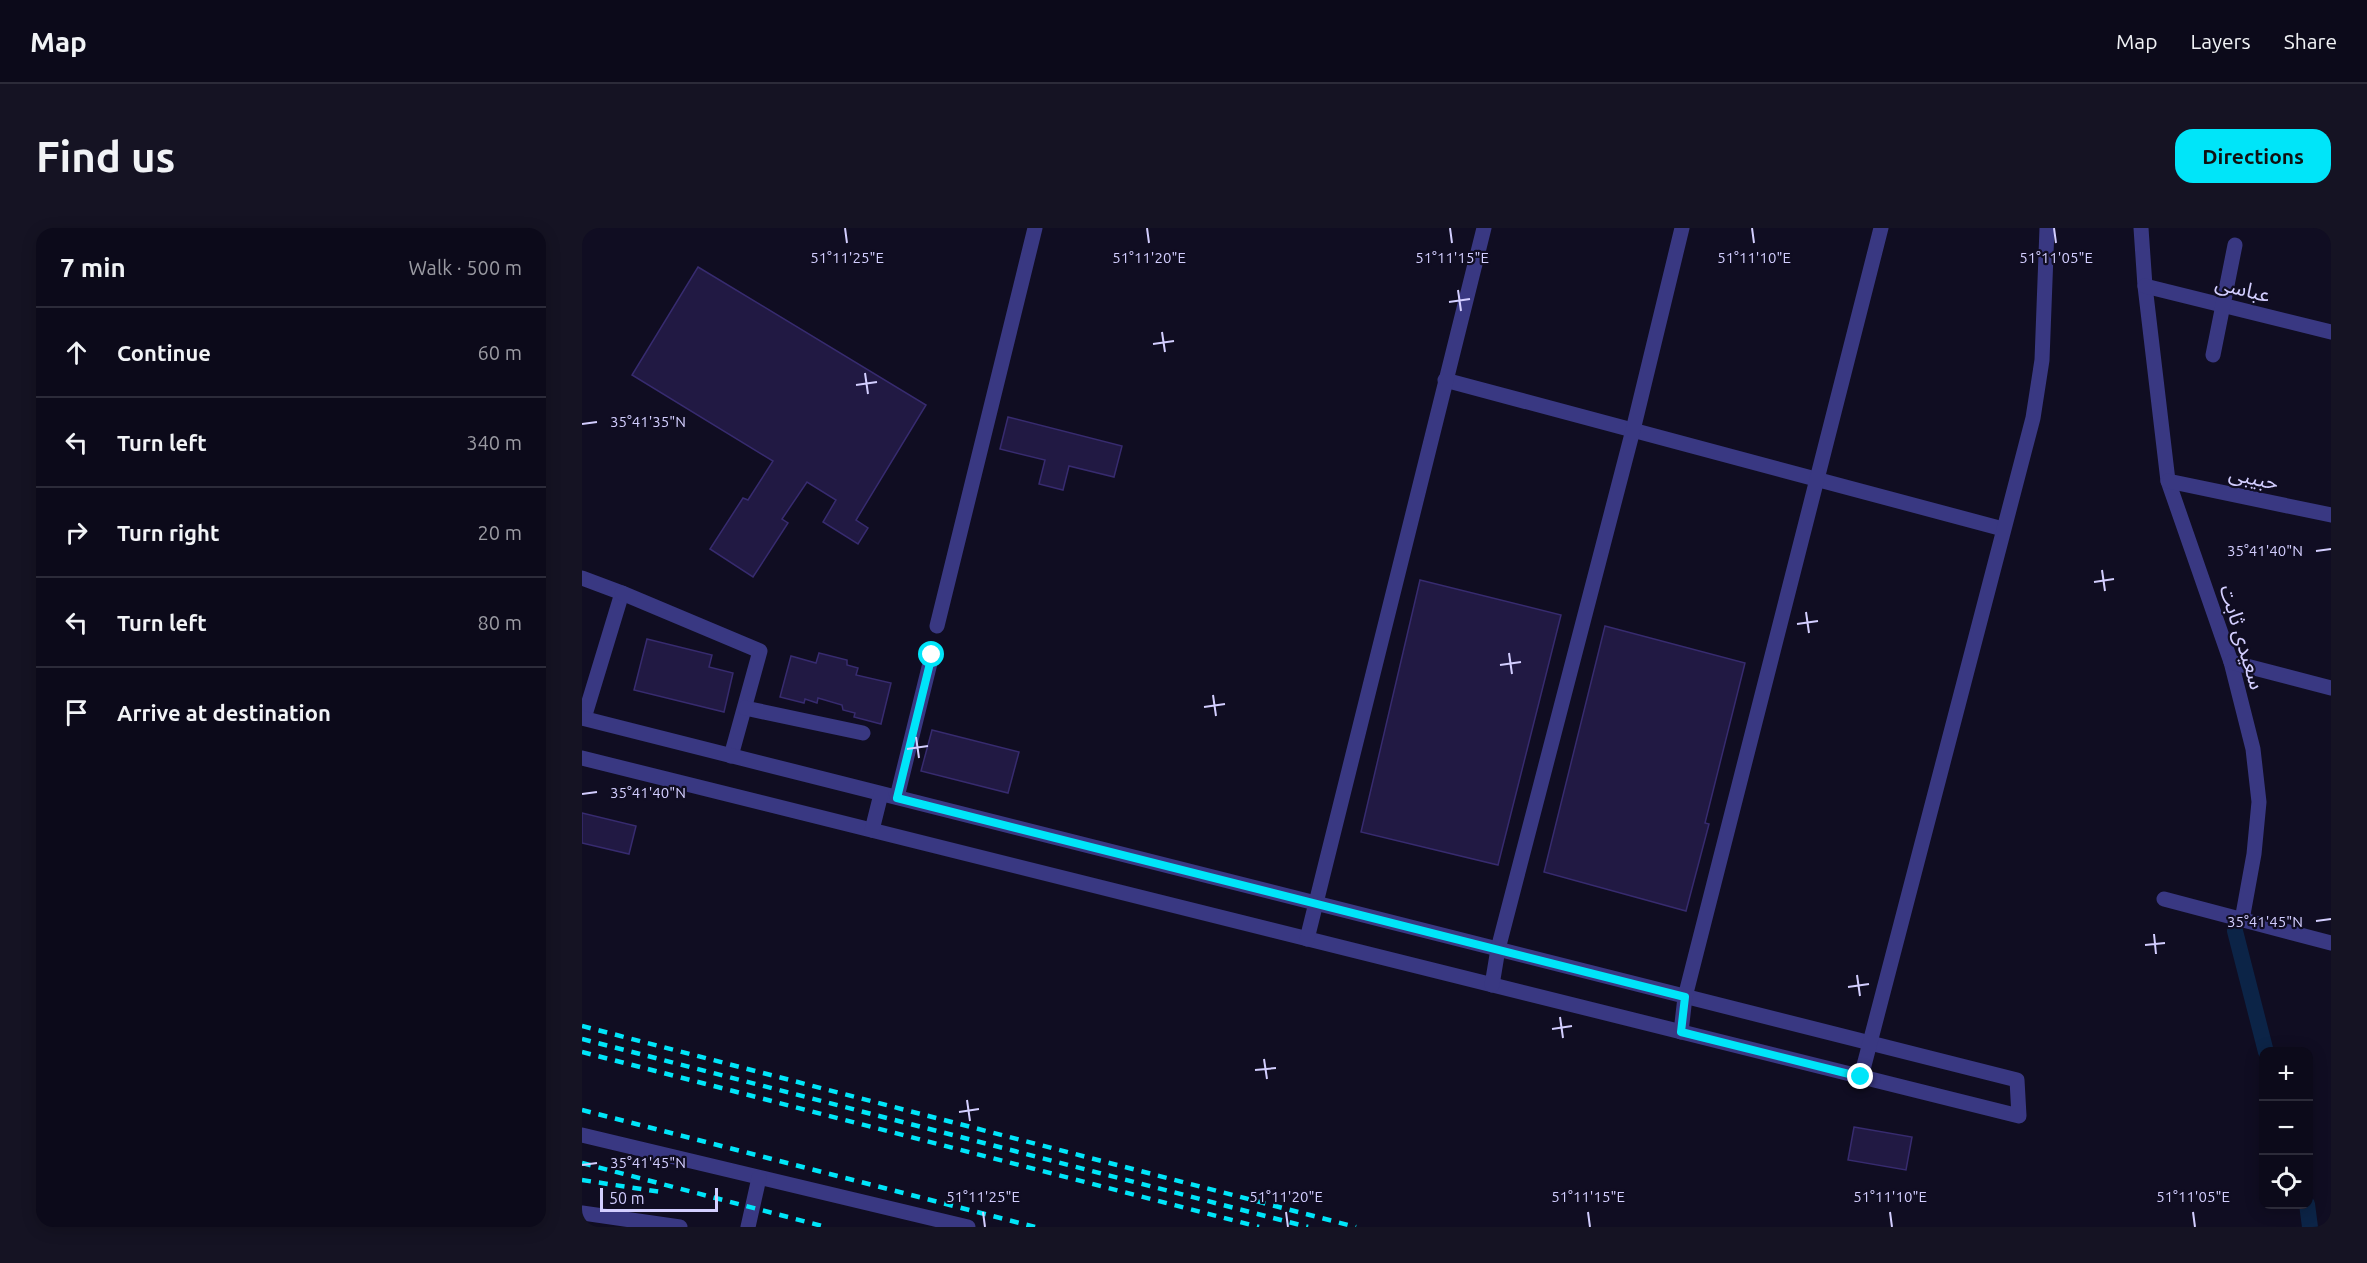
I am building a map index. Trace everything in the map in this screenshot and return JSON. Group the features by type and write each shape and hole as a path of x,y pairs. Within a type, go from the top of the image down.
{"street":[{"path":"937,626 1035,228"},
{"path":"1306,939 1484,228"},
{"path":"1492,985 1498,949 1633,430 1682,228"},
{"path":"1681,1032 1685,997 1881,228"},
{"path":"1861,1077 1868,1043 2033,418 2042,360 2047,228"},
{"name":"سعیدی ثابت","path":"2141,228 2145,286 2168,481 2231,662 2253,749 2259,802 2254,854 2242,920"},
{"path":"2213,355 2235,245"},
{"name":"عباسی","path":"2145,286 2331,332"},
{"path":"1445,380 2004,529"},
{"name":"حبیبی","path":"2168,481 2331,515"},
{"path":"582,578 760,651 731,756"},
{"path":"582,758 2019,1116 2017,1080 583,718 622,593"},
{"path":"897,798 932,655"},
{"path":"2231,662 2331,688"},
{"path":"745,708 863,733"},
{"path":"872,830 881,794"},
{"path":"2164,899 2331,943"},
{"path":"582,1135 968,1227"},
{"path":"748,1227 759,1178"},
{"path":"582,1213 680,1227"}],"building":[{"path":"698,267 926,405 856,520 868,528 858,544 823,522 836,500 807,482 782,519 788,523 753,577 710,549 743,498 748,500 773,461 632,375"},
{"path":"1008,417 1122,446 1114,477 1069,466 1063,490 1039,484 1045,460 1000,449"},
{"path":"1420,580 1561,615 1498,865 1361,832"},
{"path":"1605,626 1745,663 1705,823 1709,824 1686,911 1544,872"},
{"path":"647,639 712,655 709,667 733,673 724,712 634,690"},
{"path":"819,653 847,660 847,665 858,668 856,675 891,683 881,724 854,717 855,713 843,710 842,705 818,698 817,703 805,699 804,703 780,697 791,656 816,663"},
{"path":"932,730 1019,752 1008,793 921,771"},
{"path":"582,813 636,826 629,854 582,843"},
{"path":"1854,1127 1912,1137 1906,1170 1848,1160"}],"waterway":[{"path":"2235,931 2265,1047"},
{"path":"2308,1209 2310,1227"}],"railway":[{"path":"582,1026 1356,1227"},
{"path":"582,1039 1308,1227"},
{"path":"582,1052 1259,1227"},
{"path":"582,1110 1035,1227"},
{"path":"582,1163 826,1227"},
{"path":"582,1180 661,1192"}],"route":[{"path":"932,655 897,798 1685,997 1681,1032 1861,1077"}]}
